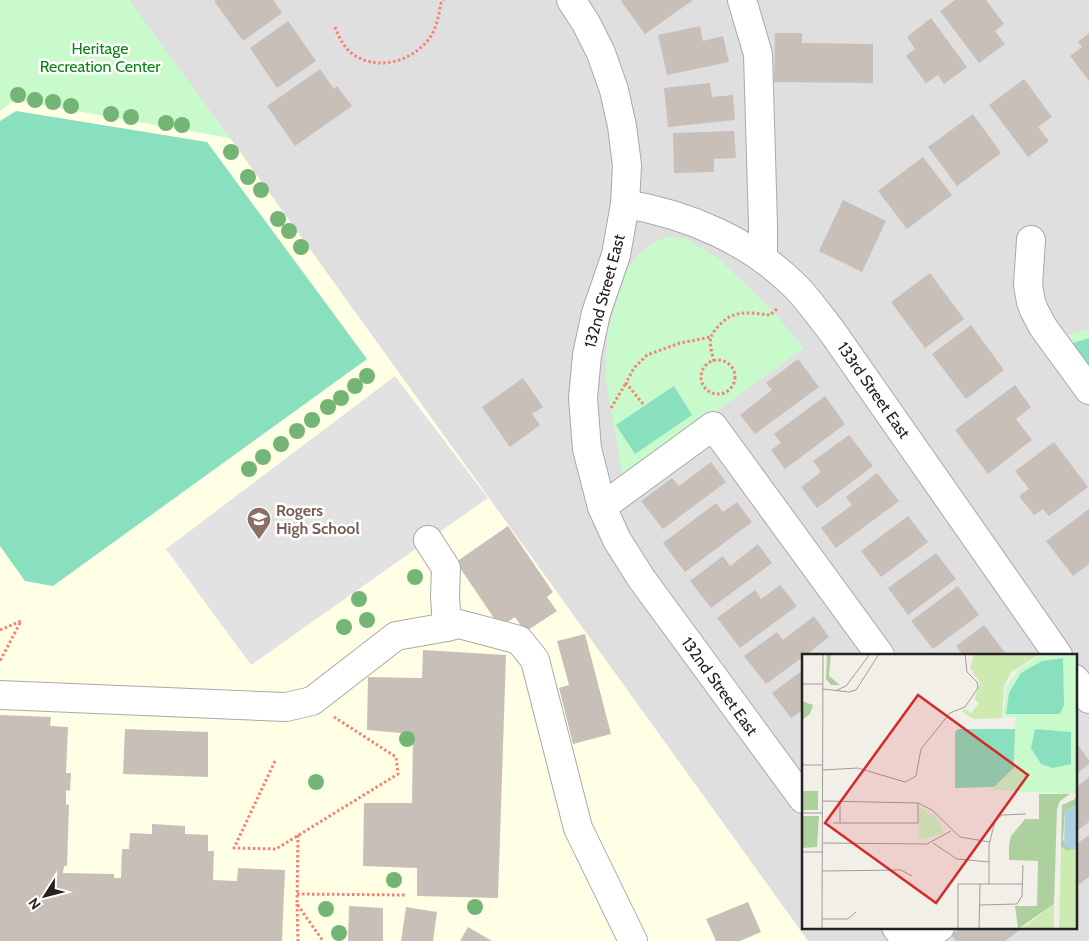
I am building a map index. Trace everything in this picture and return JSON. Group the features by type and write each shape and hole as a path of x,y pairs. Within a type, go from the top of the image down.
{"street":[{"name":"132nd Street East","path":"571,0 601,52 614,90 622,126 627,165 625,204 616,255 596,313 587,355 583,398 587,449 602,507 617,540 641,578 802,799"},
{"path":"742,0 758,54 763,259"},
{"name":"133rd Street East","path":"625,204 686,219 732,239 763,259 795,286 831,330 1057,654"},
{"path":"1031,240 1028,285 1034,310 1043,327 1089,390"},
{"path":"602,507 713,426 879,654"},
{"path":"428,540 446,568 447,627"},
{"path":"0,695 286,707 312,701 396,636 459,624 518,640 535,660 578,828 633,941"},
{"path":"1076,680 1089,699"},
{"path":"897,928 906,941"},
{"path":"920,941 939,928"}],"path":[{"path":"334,27 342,43 354,55 369,62 386,63 403,59 422,48 433,34 441,3 444,0"},
{"path":"714,361 711,350 711,337 724,320 734,315 770,315 778,308"},
{"path":"644,404 626,383 634,368 647,355 680,343 711,337"},
{"path":"720,360 725,362 730,366 734,376 734,382 727,391 716,394 707,390 701,381 702,370 709,362 714,361 720,360"},
{"path":"0,630 20,621 0,660"},
{"path":"276,761 234,848 276,849 398,774 396,757 320,709 312,701"},
{"path":"298,835 298,941"},
{"path":"297,894 405,895"},
{"path":"297,904 323,941"}],"shaded area":[{"path":"129,0 1089,0 1089,941 808,941"},
{"name":"Rogers High School","path":"14,100 230,138 808,941 0,941 0,111"},
{"path":"395,376 488,498 251,665 166,549"}],"green space":[{"name":"Heritage Recreation Center","path":"0,0 129,0 230,138 14,100 0,111"},
{"path":"16,111 207,142 367,359 53,586 25,581 0,546 0,121"},
{"path":"666,237 685,238 719,259 770,308 804,348 623,479 606,380 607,335 626,270 638,255 650,245"},
{"path":"1089,329 1089,379 1059,337"},
{"path":"1089,338 1089,365 1073,343"},
{"path":"674,386 692,415 635,454 616,425"}],"building":[{"path":"273,0 282,13 243,41 214,1"},
{"path":"693,0 645,34 621,1"},
{"path":"955,0 986,0 1004,24 995,31 1005,44 979,63 940,11"},
{"path":"931,18 967,67 944,84 938,75 926,83 906,56 915,49 907,37"},
{"path":"288,21 316,61 277,88 250,48"},
{"path":"700,26 703,41 723,36 729,62 667,75 658,35"},
{"path":"775,33 802,33 802,43 873,44 873,83 774,82"},
{"path":"1089,33 1089,81 1070,56 1082,47 1078,42"},
{"path":"320,69 334,89 337,86 352,106 295,146 267,106"},
{"path":"1024,79 1052,117 1038,127 1049,141 1028,157 989,105"},
{"path":"710,83 712,97 733,95 735,120 668,127 664,88"},
{"path":"973,114 1001,153 957,186 928,147"},
{"path":"734,131 736,158 714,159 714,172 674,173 673,133"},
{"path":"923,157 952,195 907,229 878,191"},
{"path":"843,200 886,221 862,272 819,251"},
{"path":"930,273 964,319 925,348 891,302"},
{"path":"971,325 1004,370 966,399 932,354"},
{"path":"798,359 819,387 755,434 740,415 772,390 766,383"},
{"path":"523,378 543,407 532,414 540,425 510,447 482,407"},
{"path":"1015,385 1031,407 1016,419 1032,440 988,474 955,430"},
{"path":"825,396 845,424 785,469 771,450 781,443 774,434"},
{"path":"849,435 873,466 817,508 801,487 821,472 813,461"},
{"path":"1054,442 1088,487 1049,516 1043,509 1034,515 1019,496 1029,489 1015,471"},
{"path":"711,462 726,482 663,529 641,501 672,478 679,486"},
{"path":"877,473 899,501 836,548 821,528 852,505 846,497"},
{"path":"737,502 752,522 685,572 663,543 716,503 723,512"},
{"path":"1089,509 1089,564 1073,576 1046,541"},
{"path":"908,516 928,542 881,577 861,551"},
{"path":"508,526 553,592 547,597 557,611 525,632 515,617 500,627 456,562"},
{"path":"758,544 772,563 711,608 690,581 723,556 730,566"},
{"path":"936,553 956,579 908,615 888,588"},
{"path":"780,585 797,606 740,648 717,618 755,590 761,599"},
{"path":"958,586 979,615 933,649 911,621"},
{"path":"814,616 829,637 807,654 802,654 802,658 766,684 744,656 777,632 783,640"},
{"path":"984,625 1006,654 960,654 961,653 956,646"},
{"path":"585,634 611,734 573,744 559,688 569,685 557,641"},
{"path":"423,650 506,655 498,898 417,896 417,868 363,866 364,803 412,803 413,734 367,730 368,677 422,678"},
{"path":"802,671 802,711 791,718 772,693"},
{"path":"0,715 51,717 50,726 68,727 66,773 71,773 70,791 66,790 66,804 69,805 67,866 64,866 63,873 114,874 114,878 121,878 122,849 129,849 130,833 152,834 152,824 185,826 185,834 208,835 208,851 214,851 213,880 237,881 238,868 285,870 282,941 0,941"},
{"path":"125,729 208,732 208,777 123,774"},
{"path":"1076,742 1089,760 1089,764 1076,774"},
{"path":"1089,777 1089,822 1076,831 1076,787"},
{"path":"1089,835 1089,877 1078,885 1076,882 1076,844"},
{"path":"748,902 761,932 740,941 716,941 706,919"},
{"path":"349,906 383,908 383,941 348,941"},
{"path":"406,907 437,912 433,941 401,941"},
{"path":"468,927 492,941 460,941"},
{"path":"961,928 1022,928 1005,941 956,941 951,935"}],"place":[{"name":"Rogers High School","path":"259,540"}]}
